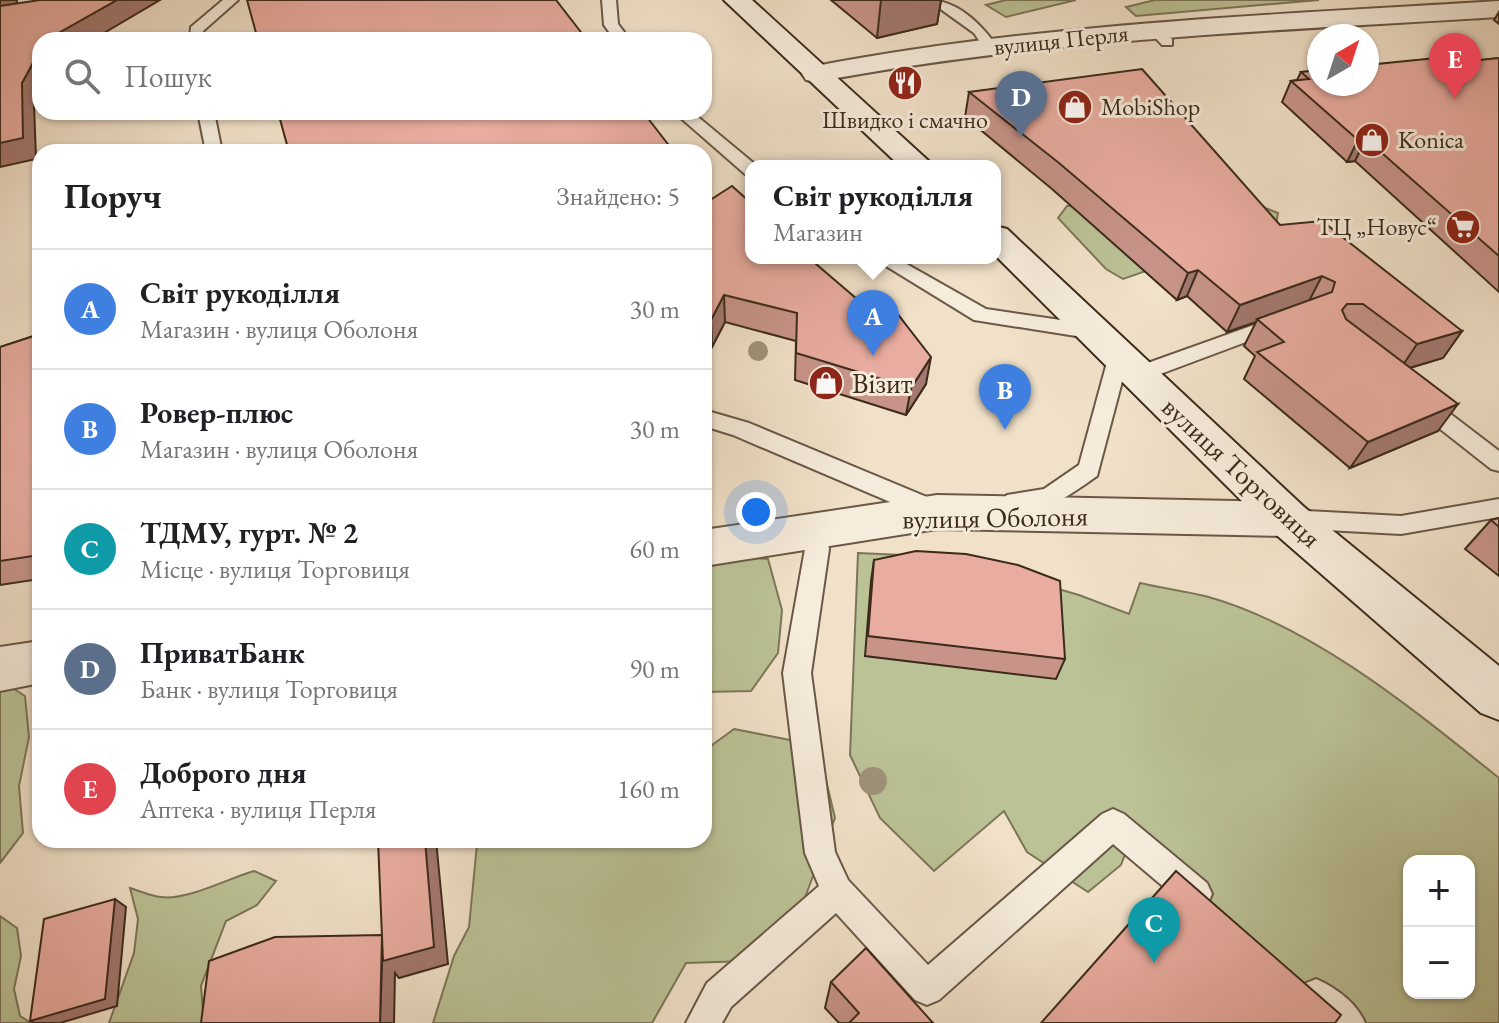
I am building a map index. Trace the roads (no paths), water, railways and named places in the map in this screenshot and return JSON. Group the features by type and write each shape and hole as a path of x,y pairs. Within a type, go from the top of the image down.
{"street":[{"path":"737,0 911,160"},
{"path":"1031,43 1134,5"},
{"name":"вулиця Перля","path":"816,74 915,55 1031,43 1162,36 1499,9"},
{"name":"вулиця Торговиця","path":"1001,242 1288,519 1499,697"},
{"name":"вулиця Оболоня","path":"712,547 937,512 1288,519"},
{"path":"0,669 32,663"}],"lane":[{"path":"0,21 32,15 25,0"},
{"path":"207,0 229,1"},
{"path":"609,0 611,25 617,32"},
{"path":"935,0 979,30 991,48"},
{"path":"196,32 229,1"},
{"path":"208,120 212,144"},
{"path":"692,120 745,165"},
{"path":"892,264 981,315 1117,354 1294,317"},
{"path":"712,420 741,429 937,512 1049,497 1089,470 1117,354"},
{"path":"1400,387 1499,463"},
{"path":"1288,519 1401,525 1499,508"},
{"path":"815,529 817,549 797,673 820,853 837,891 927,988 1113,824 1219,913"},
{"path":"703,1023 719,995 837,891"},
{"path":"1289,973 1348,1023"}],"place":[{"name":"Швидко і смачно","path":"905,83"},
{"name":"Доброго дня","path":"1455,99"},
{"name":"MobiShop","path":"1075,107"},
{"name":"ПриватБанк","path":"1021,137"},
{"name":"Konica","path":"1372,140"},
{"name":"ТЦ „Новус“","path":"1463,227"},
{"name":"Світ рукоділля","path":"873,356"},
{"name":"Візит","path":"826,383"},
{"name":"Ровер-плюс","path":"1005,430"},
{"name":"ТДМУ, гурт. № 2","path":"1154,963"}]}
